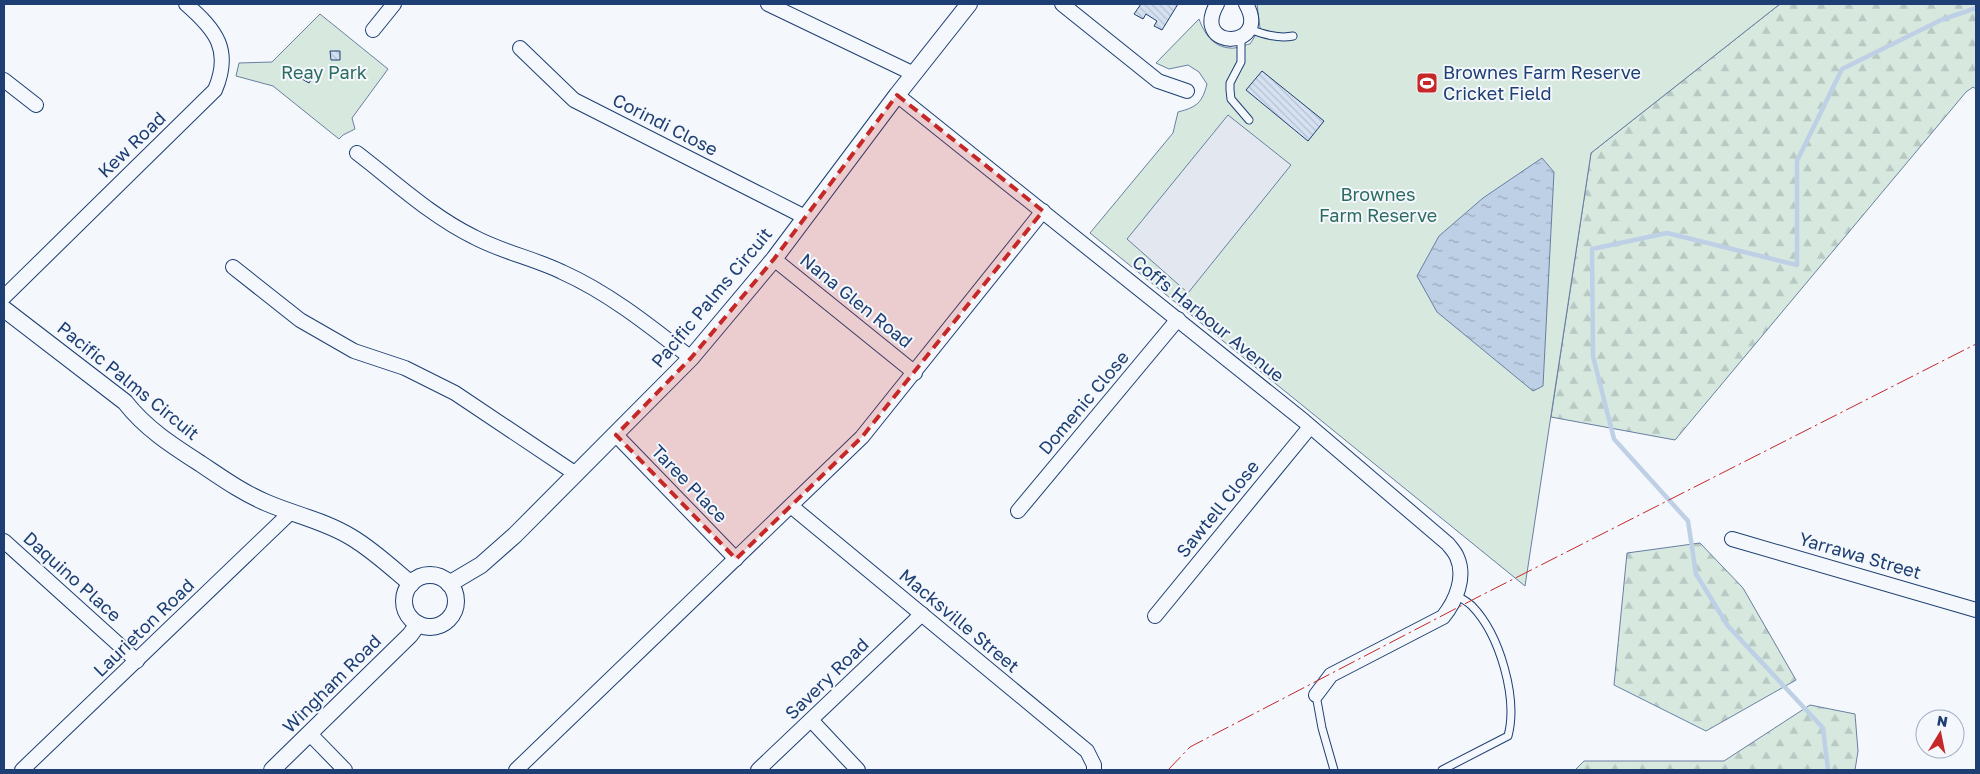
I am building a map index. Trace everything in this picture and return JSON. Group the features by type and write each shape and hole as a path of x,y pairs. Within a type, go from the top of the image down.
{"street":[{"name":"Kew Road","path":"4,297 215,90 221,77 221,47 216,34 209,25 186,4"},
{"path":"373,30 394,4"},
{"path":"768,4 914,74"},
{"name":"Pacific Palms Circuit","path":"449,584 481,565 515,535 691,358 774,259 897,95 969,4"},
{"path":"1062,4 1158,81 1187,91"},
{"path":"1217,4 1210,19 1217,34 1223,39 1232,40 1245,33 1251,23 1250,12 1246,4"},
{"name":"Corindi Close","path":"520,48 574,100 805,217"},
{"path":"4,80 36,105"},
{"name":"Coffs Harbour Avenue","path":"897,95 1310,427 1448,544 1458,558 1460,575 1456,595 1453,604 1443,616 1331,675 1316,695"},
{"path":"357,153 429,210 472,237 562,271 598,290 691,358"},
{"path":"516,770 862,437 1043,211"},
{"name":"Nana Glen Road","path":"774,259 915,373"},
{"path":"233,267 300,320 354,351 405,368 455,393 576,474"},
{"name":"Pacific Palms Circuit","path":"4,309 126,402 137,417 158,435 234,486 266,503 319,521 350,537 380,558 411,584"},
{"name":"Domenic Close","path":"1018,511 1178,319"},
{"name":"Sawtell Close","path":"1155,616 1310,427"},
{"name":"Taree Place","path":"616,435 736,559"},
{"name":"Macksville Street","path":"791,506 1087,751 1094,765 1094,770"},
{"name":"Laurieton Road","path":"22,770 291,512"},
{"name":"Yarrawa Street","path":"1732,539 1976,610"},
{"name":"Daquino Place","path":"4,541 137,661"},
{"path":"432,575 439,577 449,584 455,596 455,608 452,614 438,626 430,627 418,624 407,612 404,605 406,591 411,584 418,578 432,575"},
{"name":"Savery Road","path":"758,770 922,614"},
{"name":"Wingham Road","path":"272,770 410,635 418,624"},
{"path":"811,720 858,770"},
{"path":"310,734 345,770"}],"lane":[{"path":"1249,120 1231,98 1230,90 1230,83 1241,62 1245,33 1285,38 1293,36"},
{"path":"1442,770 1508,736 1512,722 1509,684 1494,638 1472,606 1456,595"},
{"name":"Coffs Harbour Avenue","path":"1316,695 1322,728 1334,770"}],"highlighted area":[{"path":"897,95 1043,211 862,437 736,559 616,435 691,358 774,259"}],"green space":[{"name":"Brownes Farm Reserve","path":"1257,4 1780,4 1591,153 1525,586 1090,233 1173,133 1178,112 1198,103 1205,90 1207,84 1199,72 1188,65 1169,69 1156,63 1199,19 1210,38 1219,45 1232,48 1250,44 1260,28"},
{"path":"1780,4 1976,4 1976,89 1973,87 1966,92 1675,440 1551,417 1591,153"},
{"name":"Reay Park","path":"320,14 388,69 352,118 355,129 339,139 273,86 236,76 239,63 272,62"},
{"path":"1700,543 1743,588 1796,680 1706,731 1614,685 1627,553"},
{"path":"1810,705 1855,714 1858,751 1855,770 1575,770 1584,761 1724,761"}],"shaded area":[{"path":"1228,115 1291,165 1188,293 1127,239"}],"water":[{"path":"1542,158 1554,172 1543,386 1533,391 1437,312 1417,276 1439,236 1483,198"}],"building":[{"path":"1141,4 1178,4 1162,30 1154,26 1157,21 1146,14 1143,19 1134,14"},
{"path":"330,51 340,51 340,60 331,60"},
{"path":"307,70 314,75 309,83 302,79"},
{"path":"1262,71 1324,121 1308,141 1246,90"}],"waterway":[{"path":"1828,770 1823,728 1728,626 1696,574 1688,521 1614,439 1593,356 1592,249 1667,233 1797,265 1797,161 1842,69 1941,20 1976,8"}],"power":[{"path":"1168,770 1190,747 1478,597 1976,344"}],"place":[{"name":"Brownes Farm Reserve Cricket Field","path":"1427,83"}]}
